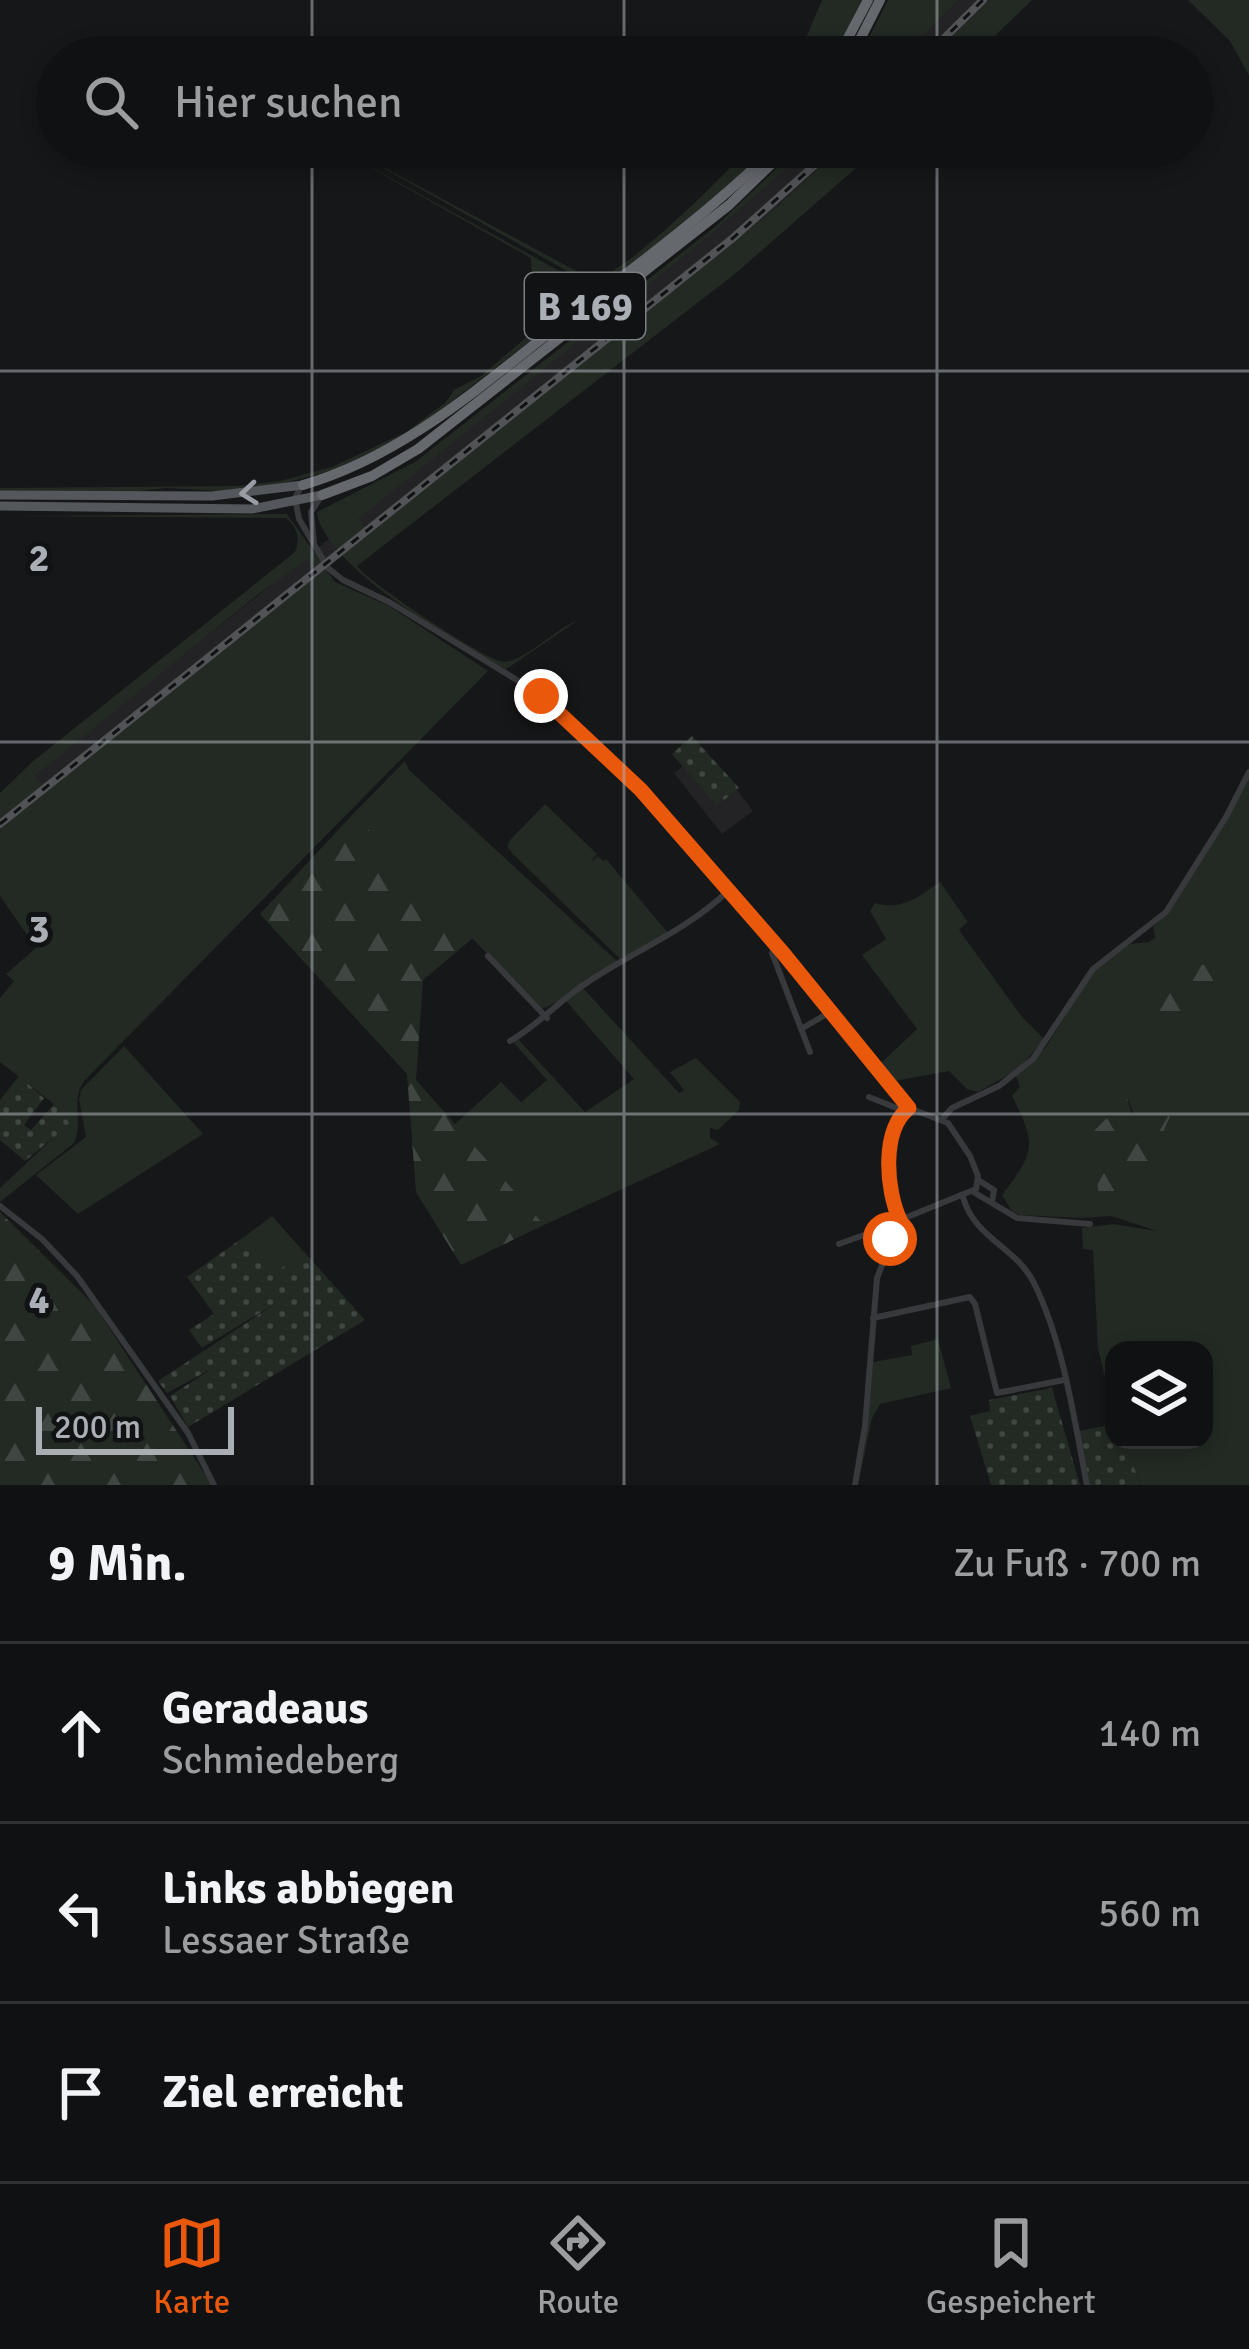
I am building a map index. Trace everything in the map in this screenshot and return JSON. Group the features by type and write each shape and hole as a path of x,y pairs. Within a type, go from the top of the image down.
{"highway":[{"path":"849,36 868,0"},
{"path":"862,36 880,0"},
{"name":"B 169","path":"303,484 361,465 426,427 679,231 752,168"},
{"name":"B 169","path":"322,495 372,476 431,439 729,205 768,168"}],"main road":[{"name":"B 169","path":"0,495 212,496 303,484"},
{"name":"B 169","path":"0,506 273,506 322,495"}],"street":[{"path":"303,484 296,502 299,519 315,548 343,580 389,602 525,685 573,724 641,790 777,946 906,1109"},
{"path":"315,548 311,512 322,495"},
{"path":"273,506 299,519"},
{"path":"942,1119 952,1108 999,1086 1034,1059 1093,969 1166,912 1249,772"},
{"path":"509,1041 547,1018 584,984 688,923 728,891"},
{"path":"777,946 772,953 810,1052"},
{"path":"488,956 547,1018"},
{"path":"802,1029 832,1012"},
{"path":"869,1097 942,1119 962,1142 976,1187 1017,1218 1090,1224"},
{"path":"855,1485 879,1266 899,1222 888,1160 906,1109"},
{"path":"839,1244 963,1197 976,1187 994,1190 992,1203"},
{"path":"963,1197 973,1223 1033,1280 1064,1379 1087,1485"},
{"path":"0,1206 69,1267 188,1433 214,1485"},
{"path":"873,1318 970,1297 997,1393 1064,1379"}],"shaded area":[{"path":"959,0 989,0 952,36 923,36"},
{"path":"788,168 819,168 776,208 0,828 34,777 83,735 714,232"},
{"path":"683,766 717,806 737,790 753,811 722,834 674,773"}],"green space":[{"path":"822,0 863,0 845,36 807,36"},
{"path":"888,0 959,0 923,36 870,36"},
{"path":"989,0 1032,0 995,36 952,36"},
{"path":"1188,0 1249,0 1249,75 1230,41"},
{"path":"371,168 565,274 584,287 586,298 408,435 333,470 281,484 219,491 0,491 237,486 332,467 406,432 541,325 533,306 531,258"},
{"path":"383,168 578,272 595,276 619,267 658,236 729,168 748,168 610,281 583,280"},
{"path":"777,168 788,168 358,519 370,533 776,208 819,168 856,168 736,273 357,566 428,620 505,662 577,621 506,669 396,601 342,556 317,512 415,462 716,226"},
{"path":"287,514 335,582 389,606 488,671 84,1081 74,1143 0,1202 0,1188 52,1139 54,1104 0,1062 0,998 14,981 6,974 36,948 0,896 0,793 32,762 295,552 298,538 286,518 0,516","holes":["308,559 319,573 46,791 35,776 256,596"]},
{"path":"692,736 739,788 717,806 672,754"},
{"path":"405,761 409,770 617,961 540,1009 353,814"},
{"path":"1249,776 1249,1485 1141,1485 1127,1449 1213,1449 1213,1341 1105,1341 1105,1377 1098,1349 1093,1250 1083,1249 1082,1228 1113,1224 1157,1231 1111,1216 1151,1160 1128,1099 1101,1209 1081,1214 1081,1218 1020,1215 1002,1195 1029,1148 1026,1126 1012,1096 1020,1087 1016,1076 1046,1047 1093,971 1130,944 1155,938 1153,927 1172,907"},
{"path":"545,804 597,854 590,863 598,856 606,859 668,933 620,959 512,853 507,846 511,839"},
{"path":"353,814 474,937 423,980 416,1080 544,1225 461,1265 416,1192 407,1074 260,914"},
{"path":"940,882 968,922 959,930 1022,1017 1044,1039 1019,1069 978,1092 967,1089 949,1071 895,1081 881,1063 917,1029 862,955 886,939 870,911 875,903 909,901"},
{"path":"1158,962 1220,966 1208,1000 1173,1018 1151,1013"},
{"path":"583,988 679,1093 684,1090 670,1072 696,1058 740,1102 739,1110 718,1130 710,1128 710,1138 720,1144 544,1225 454,1125 501,1082 521,1102 547,1080 513,1042 518,1039 585,1112 634,1079 566,1001"},
{"path":"124,1046 203,1134 78,1214 36,1175 86,1137 81,1090"},
{"path":"19,1076 44,1098 24,1125 31,1130 54,1104 70,1124 25,1161 0,1140 0,1100"},
{"path":"1127,1098 1132,1114 1170,1116 1151,1160 1111,1216 1081,1218 1101,1208 1090,1135"},
{"path":"0,1212 94,1305 212,1485 0,1485"},
{"path":"272,1216 305,1253 271,1276 244,1237"},
{"path":"244,1237 271,1275 305,1253 365,1320 188,1427 170,1396 213,1368 167,1393 158,1381 278,1302 202,1348 189,1330 214,1314 187,1277"},
{"path":"938,1339 951,1388 880,1404 872,1418 858,1485 873,1362 912,1355 911,1346"},
{"path":"1052,1388 1080,1485 991,1485 970,1416 990,1411 989,1400"},
{"path":"1105,1426 1105,1449 1127,1449 1141,1485 1090,1485 1079,1431"}],"railway":[{"path":"946,36 983,0"},
{"path":"0,824 733,238 811,168"}],"route":[{"path":"541,696 641,790 909,1108 900,1117 888,1160 892,1199 900,1220 890,1239"}]}
